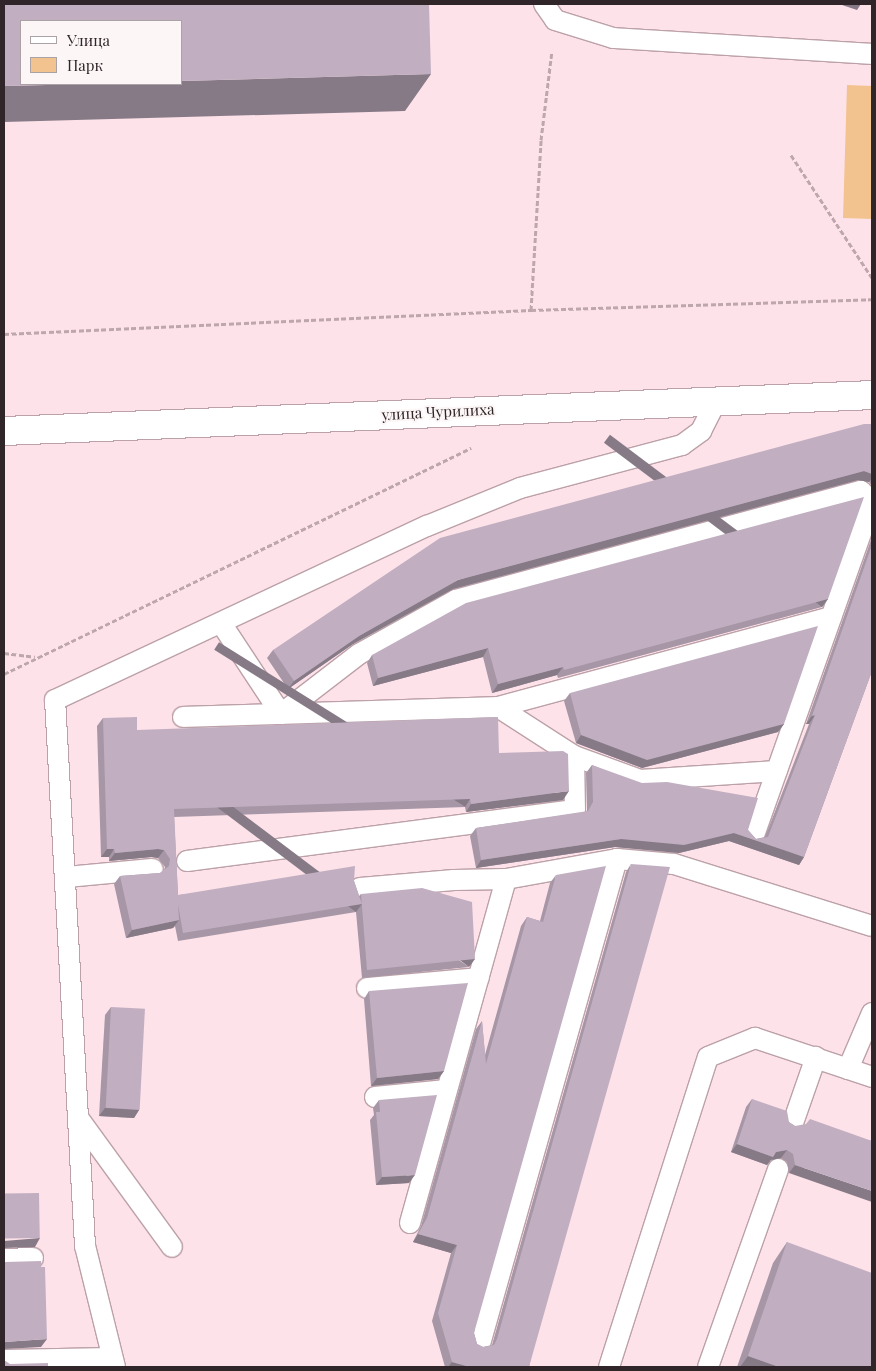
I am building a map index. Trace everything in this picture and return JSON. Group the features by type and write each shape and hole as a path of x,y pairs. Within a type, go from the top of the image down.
{"street":[{"name":"улица Чурилиха","path":"4,431 717,399 872,395"}],"lane":[{"path":"544,4 555,20 613,38 872,54"},
{"path":"4,1360 114,1362 84,1246 79,1119 55,700 428,526 520,488 682,445 701,431 717,399"},
{"path":"281,714 359,654 456,600 861,491 872,502 754,836"},
{"path":"183,717 498,707 831,617"},
{"path":"221,623 281,714"},
{"path":"498,707 574,756 640,780 777,771"},
{"path":"187,861 575,810 574,756"},
{"path":"480,1344 617,859"},
{"path":"360,888 454,880 506,879 617,859 674,864 872,926"},
{"path":"66,877 153,869"},
{"path":"410,1223 506,879"},
{"path":"367,988 479,978"},
{"path":"848,1069 872,1013"},
{"path":"609,1367 708,1057 755,1038 872,1077"},
{"path":"793,1124 816,1057"},
{"path":"375,1097 447,1090"},
{"path":"79,1119 172,1247"},
{"path":"708,1367 778,1169"},
{"path":"4,1259 33,1258"}],"path":[{"path":"531,310 542,140 555,20"},
{"path":"791,155 872,278"},
{"path":"4,334 531,310 872,299"},
{"path":"4,674 479,444"},
{"path":"4,653 37,658"}],"green space":[{"path":"847,85 872,86 872,219 843,218"}],"building":[{"path":"4,4 429,4 431,74 182,81 182,20 20,20 20,85 46,85 4,86"},
{"path":"864,424 872,424 872,474 864,471 458,580 359,636 294,681 273,650 440,538"},
{"path":"864,497 828,599 564,670 563,667 498,684 488,648 378,678 372,655 466,603"},
{"path":"872,545 872,671 804,857 734,833 684,845 621,839 481,860 476,828 588,811 593,802 592,765 642,783 667,782 758,798 748,830 756,839 768,837 815,715 812,716"},
{"path":"818,626 784,724 647,760 581,735 570,693"},
{"path":"137,717 137,730 498,717 499,753 563,751 568,754 569,791 471,804 470,799 174,809 178,895 355,866 354,881 362,904 183,933 178,904 179,920 132,930 120,876 160,873 169,866 170,859 164,850 158,849 115,853 114,849 107,849 103,718"},
{"path":"631,864 670,867 529,1367 470,1367 452,1362 438,1313 457,1245 418,1234 427,1218 482,1021 486,1064 527,917 543,922 556,875 606,866 474,1333 477,1344 483,1347 494,1345 497,1339"},
{"path":"422,888 472,902 475,959 367,970 361,894"},
{"path":"468,983 444,1071 377,1078 369,991"},
{"path":"111,1007 145,1009 140,1110 106,1108"},
{"path":"437,1095 415,1175 382,1177 376,1112 380,1112 379,1100"},
{"path":"752,1099 787,1111 789,1122 795,1126 806,1124 810,1119 872,1141 872,1191 795,1165 793,1154 787,1150 776,1152 773,1157 737,1144"},
{"path":"39,1193 40,1238 5,1239 4,1194"},
{"path":"787,1242 872,1273 872,1367 779,1367 748,1356"},
{"path":"4,1260 5,1262 41,1261 41,1267 45,1267 47,1339 4,1342"},
{"path":"4,1360 10,1364 48,1363 48,1367 4,1367"}]}
